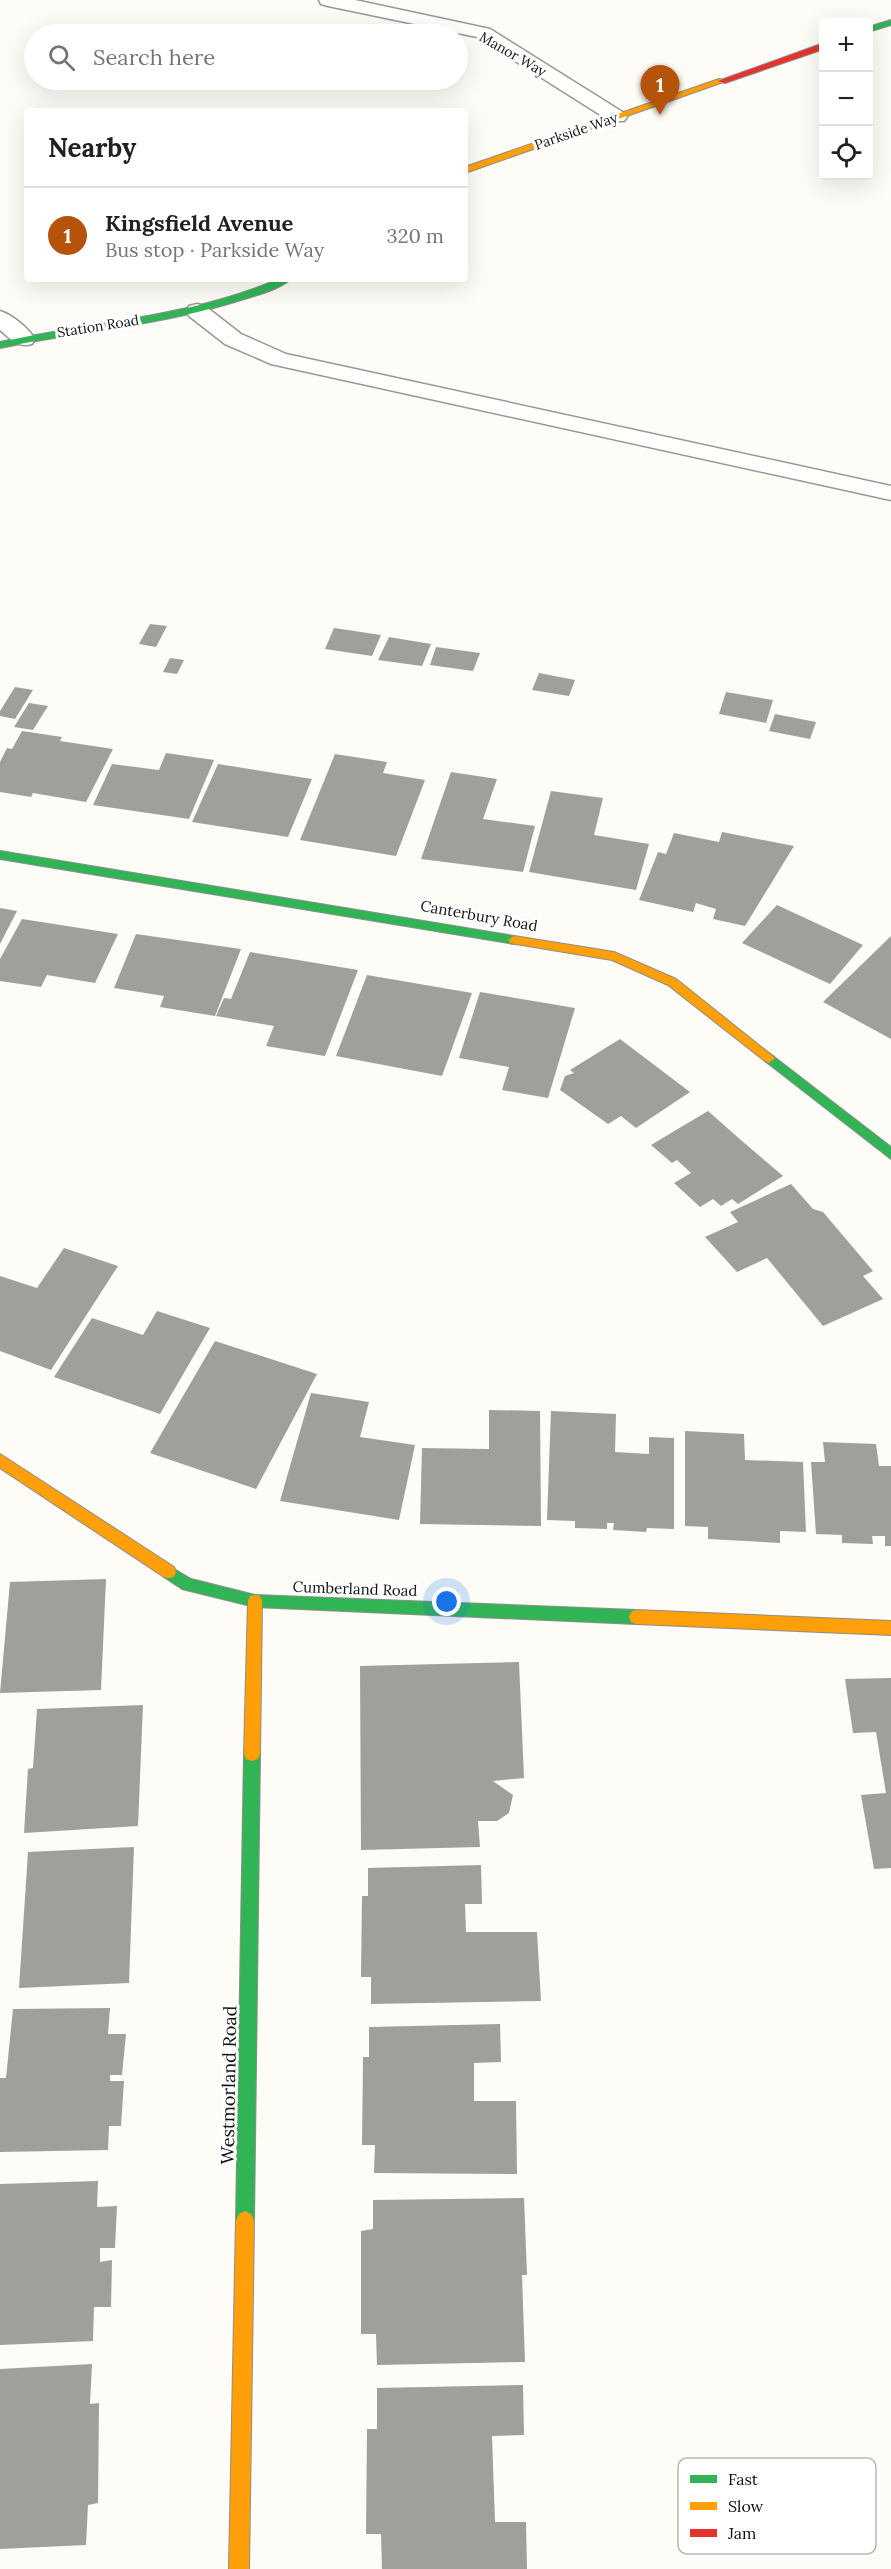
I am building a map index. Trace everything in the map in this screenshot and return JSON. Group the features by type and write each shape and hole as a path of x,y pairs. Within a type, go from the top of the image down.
{"street":[{"name":"Manor Way","path":"328,0 441,24"},
{"path":"873,28 891,22"},
{"name":"Manor Way","path":"468,30 483,33 617,117"},
{"name":"Parkside Way","path":"468,169 819,47"},
{"path":"197,311 273,287 282,282"},
{"path":"197,311 233,339 279,359 891,493"},
{"name":"Station Road","path":"0,345 24,339 197,311"},
{"path":"0,318 24,339"},
{"name":"Canterbury Road","path":"0,855 615,956 672,982 891,1154"},
{"name":"Cumberland Road","path":"0,1460 187,1584 255,1601 891,1628"},
{"name":"Westmorland Road","path":"239,2569 255,1601"}],"building":[{"path":"150,624 167,626 156,647 139,644"},
{"path":"334,628 381,635 372,656 325,649"},
{"path":"389,637 431,644 422,666 378,660"},
{"path":"436,647 480,653 473,671 430,665"},
{"path":"170,658 184,660 177,674 163,672"},
{"path":"539,673 575,680 569,696 532,690"},
{"path":"15,687 33,690 15,719 0,716 0,711"},
{"path":"726,692 773,700 766,723 719,714"},
{"path":"29,703 48,706 33,730 14,727"},
{"path":"775,714 816,722 810,739 769,731"},
{"path":"22,731 62,737 60,741 113,749 86,802 33,793 31,797 0,792 0,762 7,748 12,749"},
{"path":"166,753 214,760 189,819 93,805 112,764 159,770"},
{"path":"335,754 387,762 383,773 425,780 396,856 300,840"},
{"path":"218,764 312,779 288,837 192,822"},
{"path":"451,772 497,779 483,819 535,826 523,872 421,859"},
{"path":"551,791 603,798 594,835 649,844 636,890 529,872"},
{"path":"722,832 794,846 745,926 713,919 716,909 696,903 693,912 639,900 658,852 666,854 674,833 719,842"},
{"path":"777,905 863,945 830,984 742,943"},
{"path":"0,908 17,911 0,944"},
{"path":"22,919 118,934 95,983 47,975 41,987 0,981 0,959"},
{"path":"136,934 241,949 215,1016 160,1007 164,996 114,988"},
{"path":"891,936 891,1039 823,1002"},
{"path":"250,952 358,970 325,1056 266,1046 274,1026 216,1016 224,998 231,999"},
{"path":"367,975 472,993 442,1076 336,1056"},
{"path":"480,992 575,1008 548,1098 502,1090 509,1067 459,1058"},
{"path":"620,1039 690,1092 636,1128 621,1116 608,1124 560,1090 565,1076 574,1073 570,1070"},
{"path":"708,1111 783,1176 738,1204 732,1199 721,1206 713,1199 700,1207 674,1183 691,1173 677,1160 672,1163 651,1145"},
{"path":"791,1184 813,1209 823,1212 873,1271 863,1276 883,1299 823,1326 767,1258 737,1272 705,1237 738,1222 730,1212"},
{"path":"64,1248 118,1266 51,1370 0,1351 0,1276 37,1288"},
{"path":"157,1311 210,1328 160,1414 54,1377 92,1318 143,1335"},
{"path":"215,1341 317,1374 256,1489 150,1453"},
{"path":"311,1393 369,1402 360,1437 415,1445 399,1520 280,1501"},
{"path":"489,1410 540,1411 541,1526 420,1524 422,1448 489,1449"},
{"path":"551,1411 616,1414 615,1452 649,1454 649,1437 674,1438 674,1529 647,1528 646,1532 613,1530 614,1523 607,1523 607,1529 575,1528 575,1521 547,1520"},
{"path":"685,1431 744,1434 745,1460 803,1462 806,1532 780,1531 780,1543 708,1539 708,1527 685,1526"},
{"path":"823,1442 876,1444 879,1466 891,1466 891,1546 885,1546 885,1536 872,1536 873,1544 842,1543 842,1535 816,1534 811,1462 825,1462"},
{"path":"106,1579 101,1690 0,1693 10,1582"},
{"path":"519,1662 524,1778 493,1781 513,1795 509,1813 497,1821 478,1821 480,1847 361,1850 360,1666"},
{"path":"891,1678 891,1868 874,1869 861,1795 886,1793 876,1732 853,1733 845,1679"},
{"path":"143,1705 138,1826 24,1833 28,1769 33,1768 37,1709"},
{"path":"134,1847 129,1983 19,1988 28,1852"},
{"path":"481,1865 482,1904 465,1904 466,1932 537,1932 541,2001 371,2004 371,1977 361,1977 362,1896 368,1896 368,1868"},
{"path":"110,2008 108,2034 126,2034 122,2075 110,2075 110,2081 124,2081 121,2126 109,2126 108,2150 0,2152 0,2078 6,2078 13,2009"},
{"path":"500,2024 501,2062 474,2063 474,2101 516,2101 517,2174 374,2173 375,2145 362,2145 363,2057 369,2057 369,2027"},
{"path":"98,2181 97,2207 117,2206 115,2248 100,2248 100,2262 112,2260 111,2307 94,2307 93,2341 0,2345 0,2184"},
{"path":"524,2198 527,2275 522,2275 525,2362 377,2365 376,2334 361,2334 361,2231 373,2229 373,2200"},
{"path":"92,2364 90,2404 99,2403 98,2503 88,2505 86,2545 0,2549 0,2369"},
{"path":"523,2385 524,2435 492,2436 495,2522 526,2522 527,2569 382,2569 381,2534 366,2534 367,2429 377,2429 377,2388"}],"traffic: fast":[{"path":"873,28 891,22"},
{"path":"0,345 183,313 253,294 280,282"},
{"path":"0,855 514,940"},
{"path":"769,1058 891,1154"},
{"path":"169,1572 187,1584 255,1601 636,1617"},
{"path":"245,2220 252,1754"}],"traffic: slow":[{"path":"468,169 722,81"},
{"path":"514,940 614,956 672,982 769,1058"},
{"path":"0,1460 169,1572"},
{"path":"252,1754 255,1601"},
{"path":"636,1617 891,1628"},
{"path":"239,2569 245,2220"}],"traffic: jam":[{"path":"722,81 819,48"}],"place":[{"name":"Kingsfield Avenue","path":"660,115"}]}
